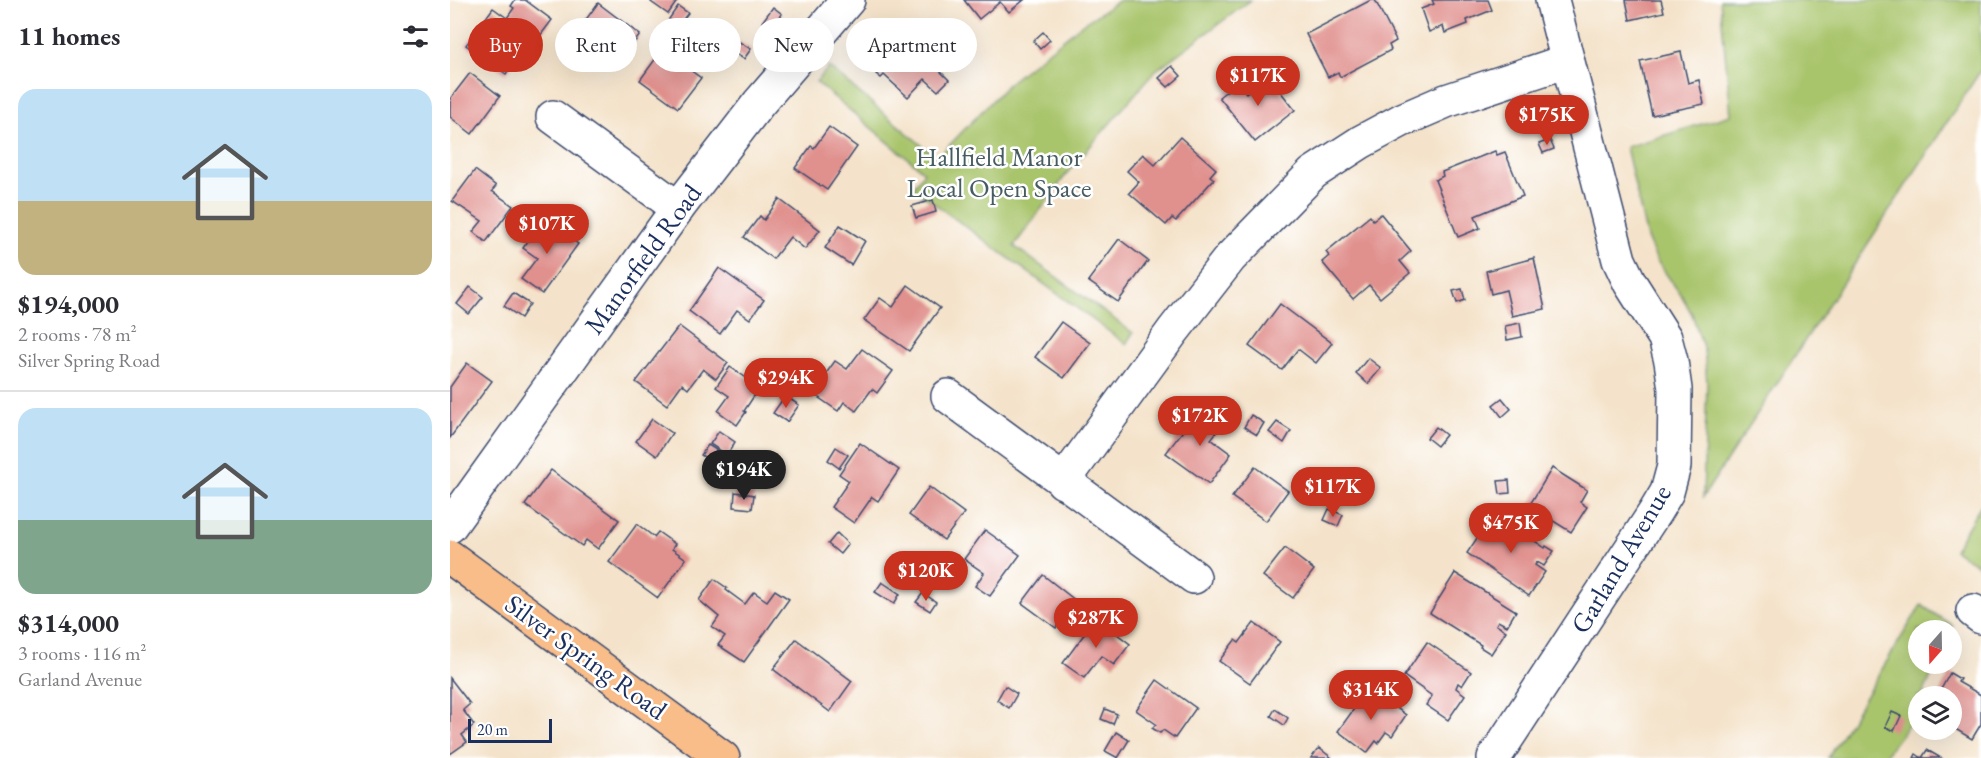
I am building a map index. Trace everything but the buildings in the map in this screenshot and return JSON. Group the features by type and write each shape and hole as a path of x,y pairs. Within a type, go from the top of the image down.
{"main road":[{"name":"Silver Spring Road","path":"450,557 723,758"}],"street":[{"name":"Manorfield Road","path":"450,526 678,208 759,103 848,0"},
{"name":"Garland Avenue","path":"1494,758 1655,512 1666,492 1674,466 1675,389 1665,338 1630,283 1619,260 1552,0"},
{"path":"1063,482 1230,258 1313,173 1361,142 1402,120 1446,101 1567,61"},
{"path":"553,117 678,208"},
{"path":"948,396 1194,577"}],"green space":[{"name":"Hallfield Manor Local Open Space","path":"1120,0 1251,0 1155,71 1068,172 1014,246 1133,333 1126,344 913,188 924,172 816,82 825,72 834,71 937,158 1010,82 1081,25"},
{"path":"1720,0 1981,0 1981,70 1703,497 1707,383 1704,350 1692,314 1657,261 1647,238 1626,147 1731,115"},
{"path":"1981,505 1981,567 1954,550"},
{"path":"1921,605 1944,620 1912,620"},
{"path":"1908,626 1908,674 1932,674 1927,686 1908,686 1908,724 1883,758 1828,758"}]}
